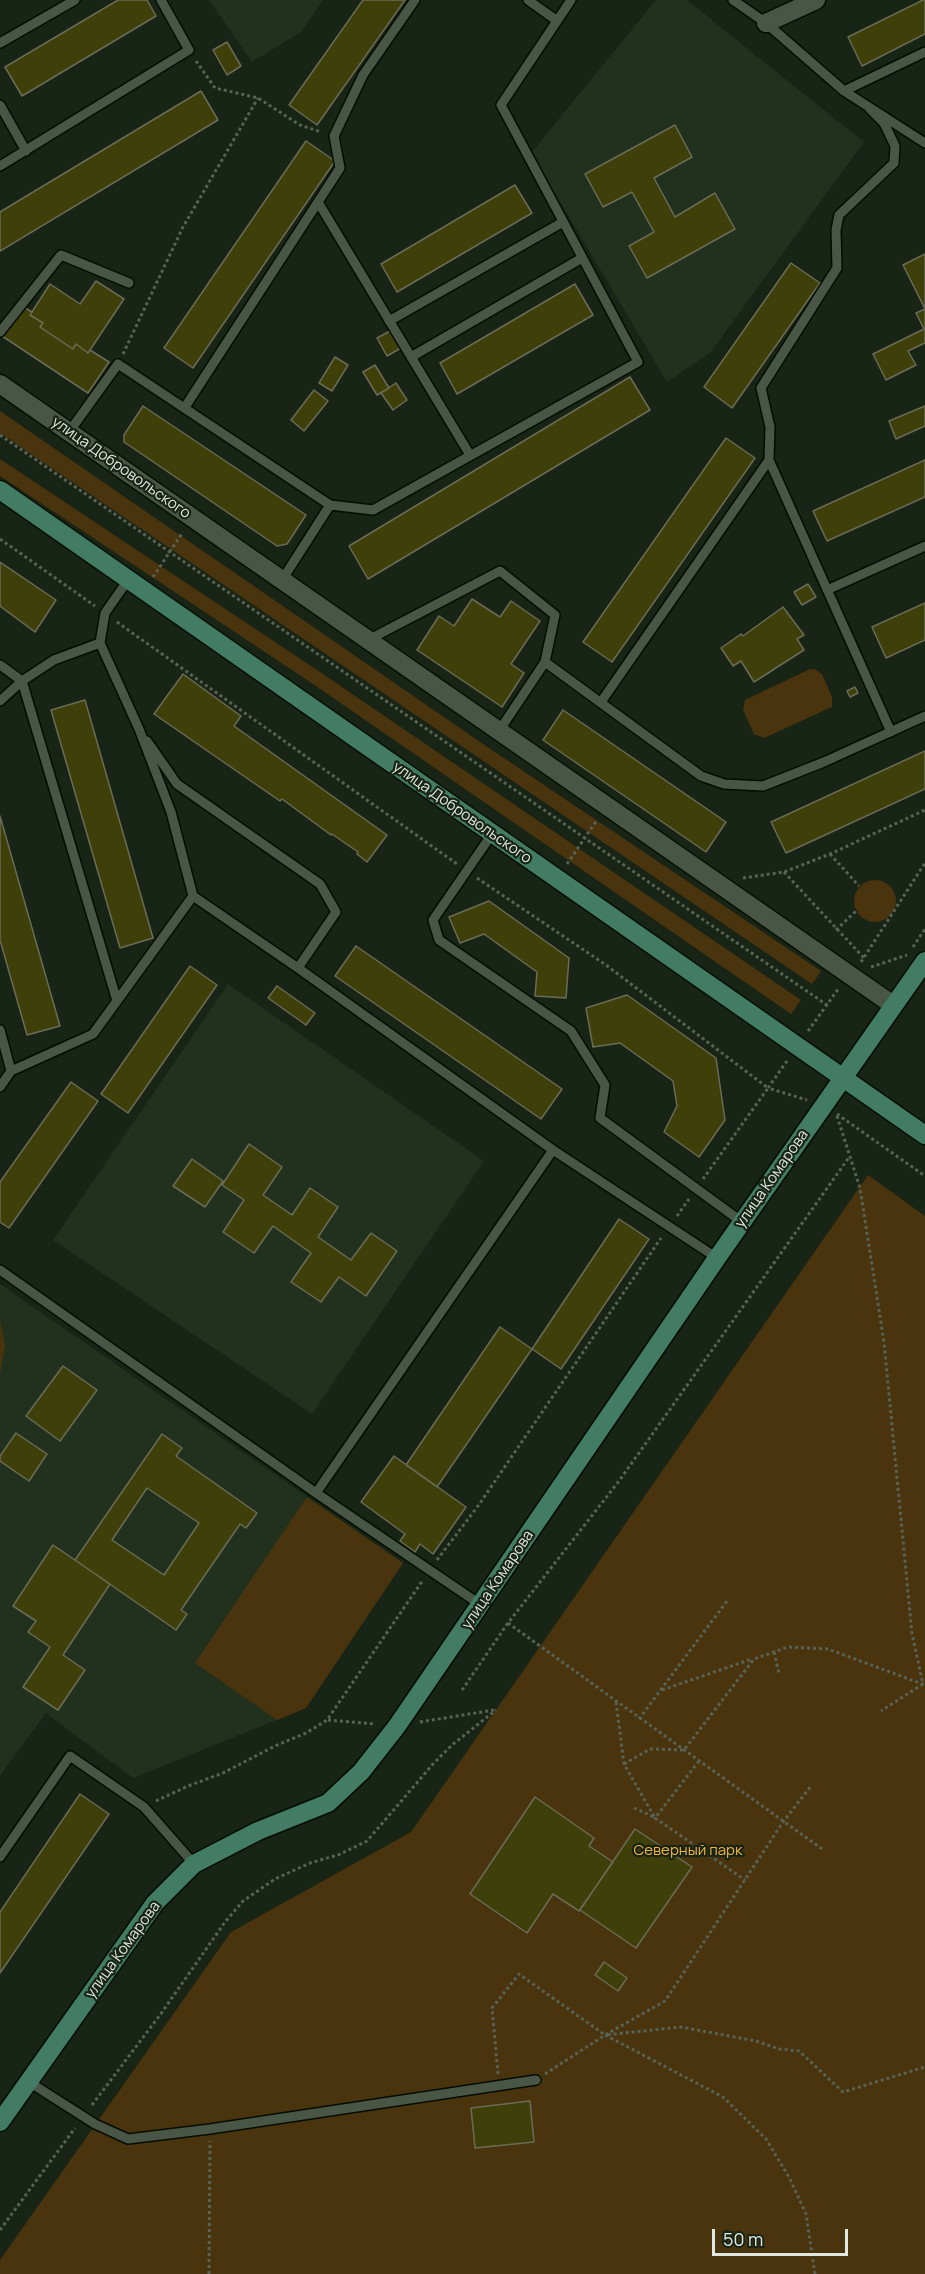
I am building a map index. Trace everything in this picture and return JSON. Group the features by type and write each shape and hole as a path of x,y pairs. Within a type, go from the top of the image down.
{"street":[{"path":"766,23 816,0"},
{"name":"улица Добровольского","path":"0,384 893,1005"},
{"name":"улица Добровольского","path":"0,490 925,1135"},
{"name":"улица Комарова","path":"0,2122 155,1903 194,1864 258,1831 328,1803 361,1772 397,1725 481,1605 742,1222 830,1109 843,1078 925,961"}],"lane":[{"path":"0,43 75,0"},
{"path":"0,166 189,50 161,0"},
{"path":"185,407 340,168 334,136 363,75 415,0"},
{"path":"528,0 556,20"},
{"path":"69,432 118,364 330,505 373,510 638,362 501,105 571,0"},
{"path":"733,0 766,23 844,91 925,143"},
{"path":"844,91 925,52"},
{"path":"0,105 26,151"},
{"path":"870,109 884,123 895,146 894,163 839,215 836,230 837,268 761,388 770,428 769,460 891,732"},
{"path":"318,202 470,455"},
{"path":"389,321 563,222"},
{"path":"0,332 61,255 129,283"},
{"path":"411,357 582,258"},
{"path":"601,702 769,460"},
{"path":"282,580 330,505"},
{"path":"827,590 925,546"},
{"path":"368,640 500,571 555,615 545,662 500,731"},
{"path":"128,579 105,613 100,643 171,812 193,896 553,1150 717,1258"},
{"path":"0,701 22,681 54,660 100,643"},
{"path":"545,662 701,776 724,784 763,786 925,717"},
{"path":"0,664 22,681 117,1001"},
{"path":"138,729 177,783 320,884 336,912 298,968"},
{"path":"492,834 433,920 439,940 572,1031 605,1085 600,1118 742,1222"},
{"path":"0,1087 11,1071 93,1034 193,896"},
{"path":"0,1030 11,1071"},
{"path":"316,1493 553,1150"},
{"path":"0,1270 316,1493 481,1605"},
{"path":"0,1857 70,1756 144,1808 194,1864"},
{"path":"29,2082 95,2124 128,2139 210,2129 536,2080"}],"path":[{"path":"189,50 215,88 258,98 300,125 334,136"},
{"path":"118,364 183,227 258,98"},
{"path":"0,435 827,1005"},
{"path":"144,591 193,518"},
{"path":"0,539 515,905 606,965 768,1088 830,1109 925,1176"},
{"path":"557,879 607,806"},
{"path":"717,882 784,872 830,854 925,810"},
{"path":"830,854 859,886"},
{"path":"849,974 864,958 925,863"},
{"path":"784,872 864,958"},
{"path":"836,930 856,911"},
{"path":"849,974 908,955 925,929"},
{"path":"144,1808 188,1786 223,1773 306,1733 327,1720 768,1088"},
{"path":"830,1109 850,1156 860,1188 884,1342 912,1634 924,1685"},
{"path":"462,1690 508,1623 619,1481 850,1156"},
{"path":"639,1719 727,1601"},
{"path":"508,1623 822,1849"},
{"path":"661,1690 788,1647 828,1648 924,1685"},
{"path":"774,1652 780,1673"},
{"path":"684,1750 754,1659"},
{"path":"881,1711 924,1685"},
{"path":"615,1702 624,1764 655,1818"},
{"path":"0,2230 160,2015 225,1922 243,1901 275,1879 310,1863 338,1855 367,1841 433,1764 452,1745 496,1710"},
{"path":"624,1764 650,1749 684,1750"},
{"path":"655,1818 699,1761"},
{"path":"536,2080 605,2035 665,2001 783,1822 811,1786"},
{"path":"634,1808 655,1818 745,1880"},
{"path":"499,2085 492,2008 519,1974 605,2035 723,2097 766,2139 790,2179 806,2214 815,2274"},
{"path":"605,2035 681,2027 756,2041 779,2049 799,2051 843,2092 925,2067"},
{"path":"209,2274 210,2129"}],"shaded area":[{"path":"209,0 323,0 301,32 252,62"},
{"path":"656,0 687,0 864,142 710,353 667,382 531,153"},
{"path":"228,984 484,1161 312,1414 53,1240"},
{"path":"0,1284 403,1563 306,1708 133,1778 46,1713 0,1776"}],"green space":[{"path":"0,411 483,744 821,971 812,984 0,433"},
{"path":"0,459 320,672 801,1000 791,1014 313,684 0,476"},
{"path":"810,669 822,674 832,697 832,707 764,738 754,734 743,710 745,700"},
{"path":"875,880 883,881 890,886 895,893 895,909 890,916 883,921 875,922 867,921 860,916 855,909 854,901 855,893 860,886 867,881"},
{"name":"Северный парк","path":"868,1175 925,1216 925,2274 0,2274 0,2260 231,1932 411,1832"},
{"path":"0,1319 5,1346 0,1374"},
{"path":"307,1497 403,1563 306,1708 277,1720 195,1663"}],"building":[{"path":"118,0 147,0 156,16 22,96 5,67"},
{"path":"363,0 405,0 317,125 289,105"},
{"path":"925,0 925,34 862,66 848,37"},
{"path":"227,42 241,66 227,75 213,50"},
{"path":"201,91 218,120 0,251 0,212"},
{"path":"675,125 692,157 654,178 675,217 715,193 735,229 647,278 629,246 654,232 632,192 603,207 585,174"},
{"path":"306,141 335,161 193,368 164,348"},
{"path":"515,185 532,213 397,292 381,264"},
{"path":"925,254 925,309 903,265"},
{"path":"791,263 820,283 732,408 704,387"},
{"path":"96,281 124,299 88,353 76,344 73,349 40,327 43,323 30,315 50,284 80,304"},
{"path":"575,284 593,315 457,394 440,363"},
{"path":"22,306 32,312 30,315 43,323 40,327 73,349 76,344 88,353 90,350 109,362 88,393 2,336"},
{"path":"925,309 925,343 908,351 916,365 886,380 873,354 924,329 916,313"},
{"path":"392,330 401,348 387,356 377,338"},
{"path":"335,357 348,365 332,391 319,383"},
{"path":"375,365 389,388 377,395 363,372"},
{"path":"630,377 650,410 368,579 349,546"},
{"path":"396,383 407,400 393,410 381,393"},
{"path":"314,390 328,401 304,431 291,420"},
{"path":"143,406 306,515 287,544 277,546 124,442 124,435"},
{"path":"925,406 925,426 896,439 889,421"},
{"path":"726,438 755,458 612,662 583,642"},
{"path":"925,460 925,497 827,541 813,511"},
{"path":"0,562 56,600 35,632 0,606"},
{"path":"808,584 816,597 802,605 794,592"},
{"path":"472,599 500,617 511,601 540,621 511,664 524,673 502,707 417,650 439,616 454,626"},
{"path":"925,603 925,640 886,658 872,627"},
{"path":"783,607 804,635 797,639 804,650 754,682 741,661 733,666 721,648 741,634 743,636"},
{"path":"183,674 241,716 234,726 387,835 367,862 357,854 358,852 282,799 280,801 154,714"},
{"path":"855,687 858,693 850,697 847,691"},
{"path":"85,700 153,938 120,948 51,710"},
{"path":"563,710 726,822 706,852 543,740"},
{"path":"925,751 925,789 786,853 771,822"},
{"path":"0,816 60,1026 27,1035 0,940"},
{"path":"489,901 569,958 566,998 535,996 537,972 484,934 460,943 449,917"},
{"path":"356,946 562,1089 541,1119 335,976"},
{"path":"190,966 217,985 128,1113 101,1094"},
{"path":"277,986 315,1013 306,1025 268,998"},
{"path":"627,995 716,1058 725,1120 699,1157 664,1132 677,1106 673,1081 620,1043 593,1047 586,1008"},
{"path":"71,1082 98,1101 9,1228 0,1222 0,1182"},
{"path":"249,1144 282,1167 263,1195 292,1215 310,1188 338,1207 318,1237 351,1260 371,1233 397,1251 366,1296 339,1277 321,1302 291,1282 311,1253 273,1226 254,1253 223,1232 244,1200 222,1185"},
{"path":"192,1159 223,1181 205,1207 173,1186"},
{"path":"619,1219 649,1239 561,1369 532,1349"},
{"path":"500,1327 532,1349 437,1487 406,1465"},
{"path":"63,1366 97,1390 60,1441 26,1416"},
{"path":"16,1433 47,1454 29,1481 0,1461 0,1456"},
{"path":"162,1434 182,1448 176,1456 257,1513 246,1528 240,1524 181,1610 187,1614 176,1630 75,1560","holes":["147,1488 199,1523 164,1575 112,1540"]},
{"path":"394,1456 466,1507 433,1554 420,1544 415,1552 400,1541 405,1534 361,1502"},
{"path":"53,1545 110,1584 63,1655 85,1670 58,1710 23,1687 50,1647 28,1632 36,1621 13,1606"},
{"path":"80,1794 109,1814 0,1973 0,1912"},
{"path":"535,1797 594,1838 589,1846 613,1862 579,1911 553,1894 527,1933 470,1894"},
{"path":"635,1829 692,1867 636,1948 580,1910"},
{"path":"604,1962 627,1978 618,1991 595,1975"},
{"path":"530,2101 534,2142 475,2148 471,2108"}]}
